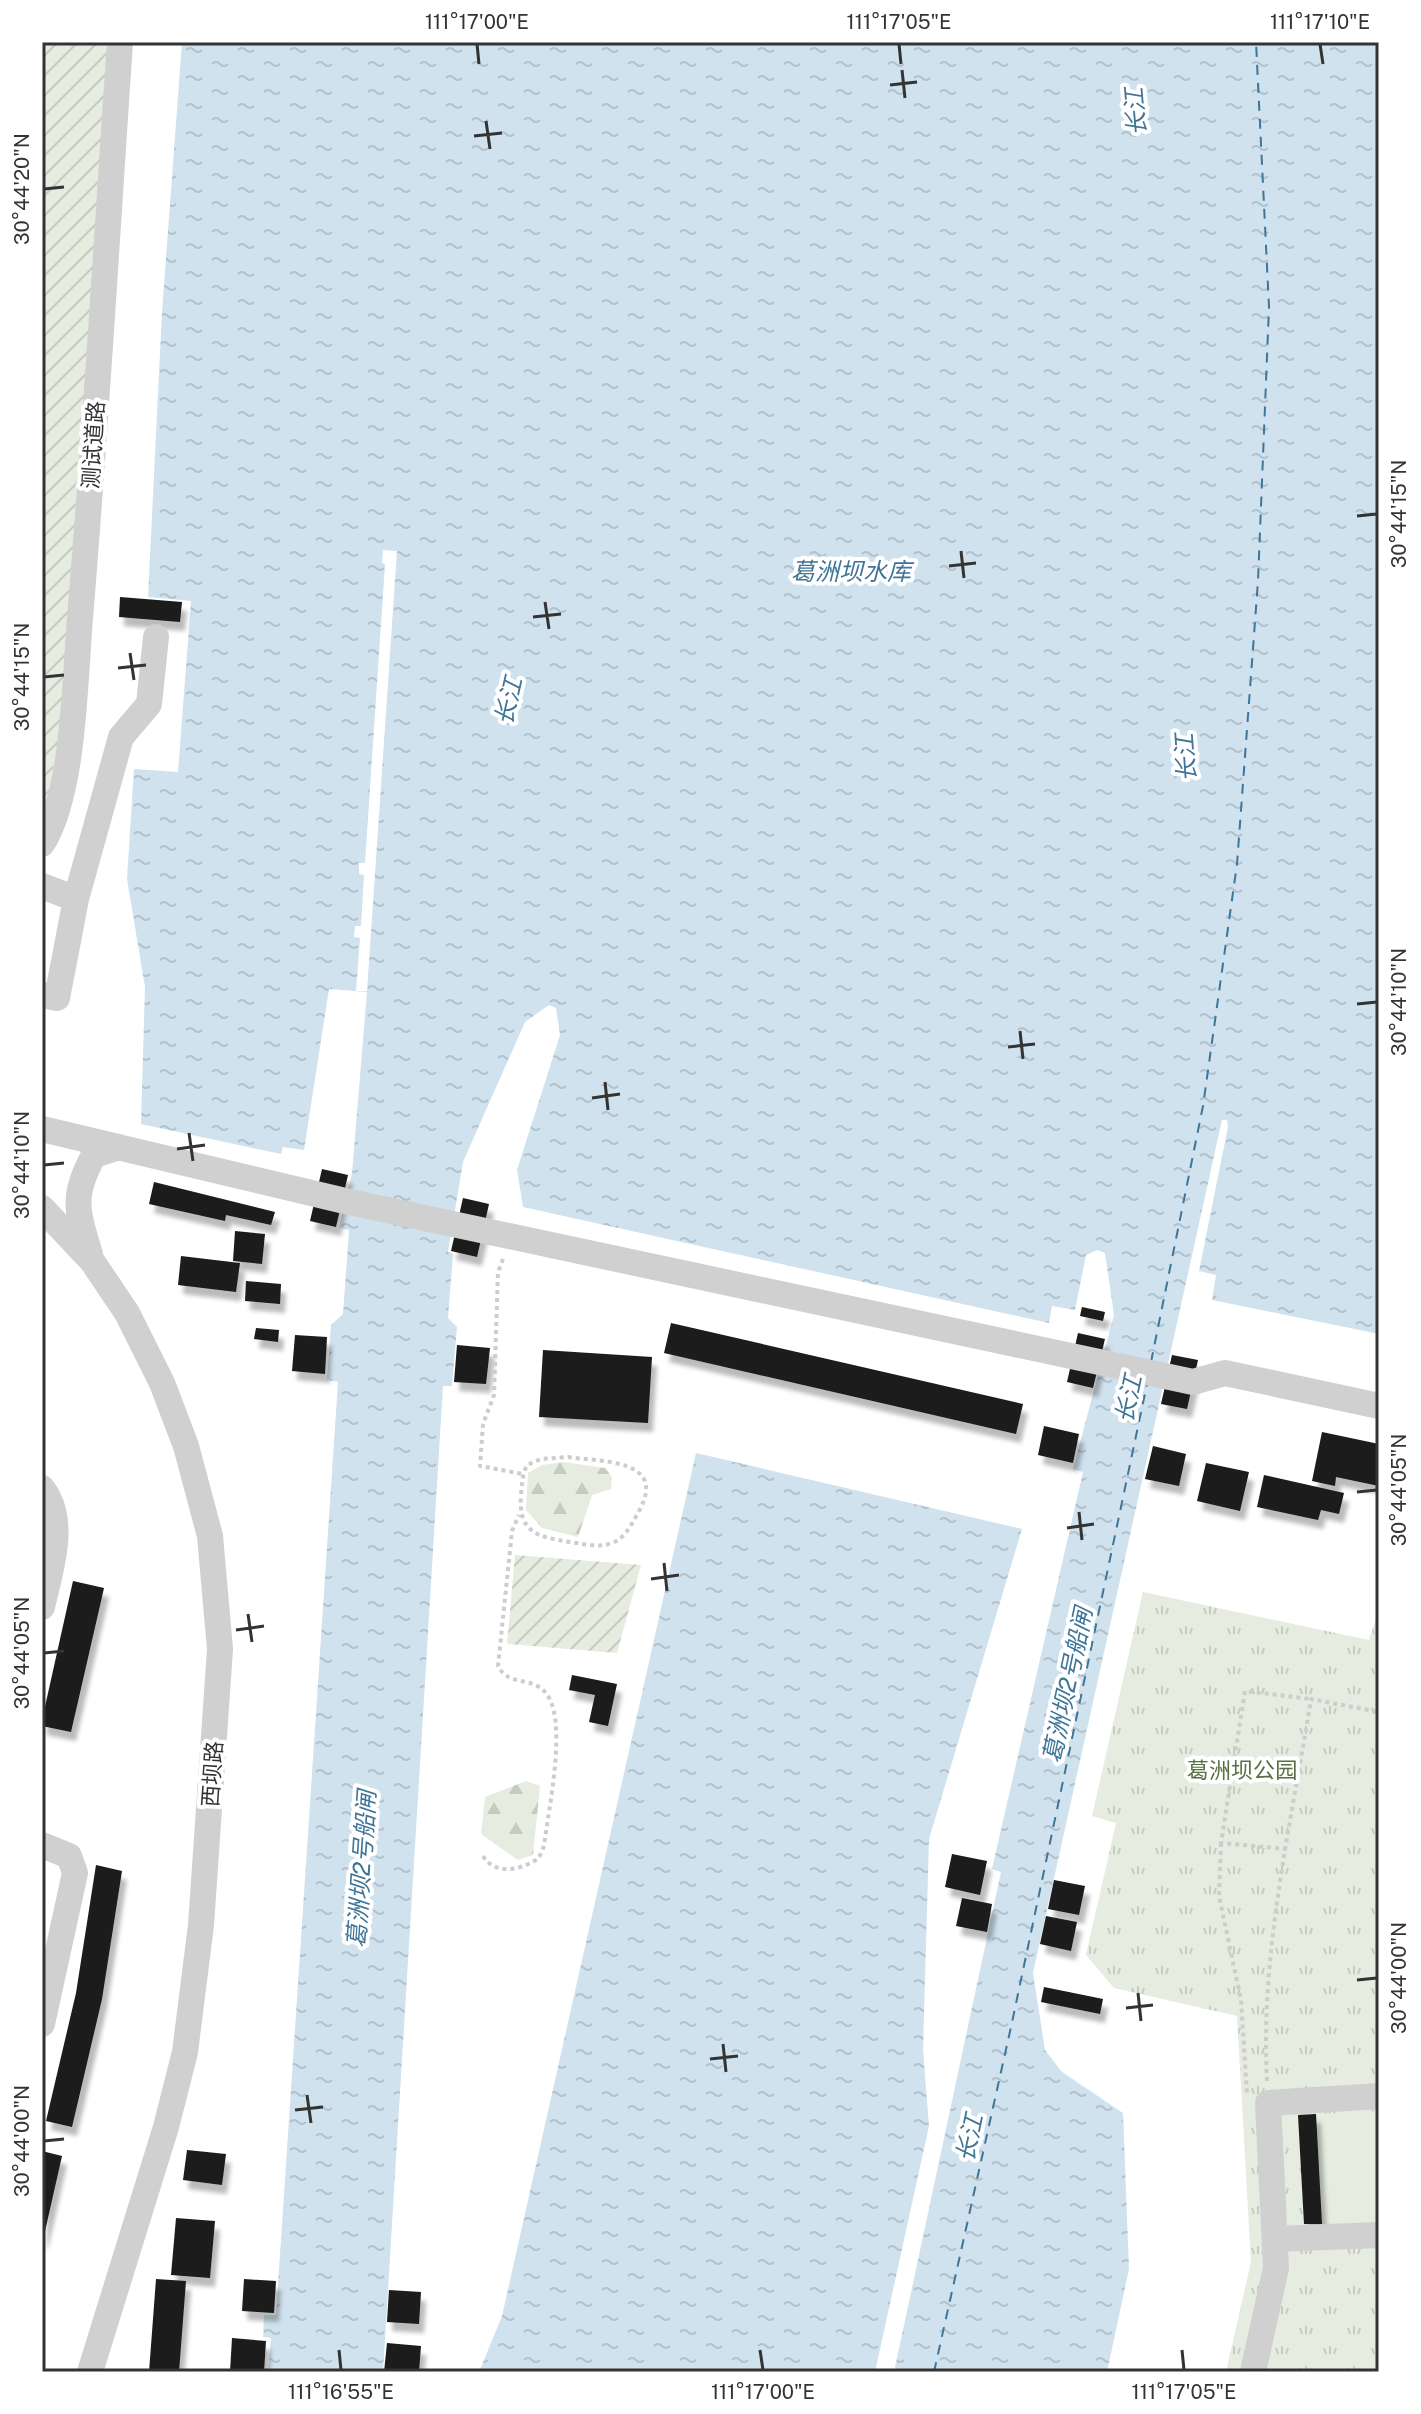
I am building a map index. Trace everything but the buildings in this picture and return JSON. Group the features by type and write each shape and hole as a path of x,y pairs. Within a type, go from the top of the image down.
{"lane":[{"name":"测试道路","path":"42,844 54,819 65,774 120,42"},
{"path":"42,995 57,998 76,899 121,737 149,704 156,637"},
{"path":"42,886 76,899"},
{"path":"42,1129 345,1201 1165,1376 1199,1383 1225,1373 1379,1406"},
{"path":"92,1261 75,1207 82,1176 94,1155 119,1147"},
{"name":"西坝路","path":"42,1208 92,1261 127,1313 162,1383 186,1446 210,1536 220,1649 201,1925 185,2052 166,2127 90,2372"},
{"path":"42,1488 55,1518 54,1555 42,1607"},
{"path":"42,1845 69,1856 75,1873 42,2024"},
{"path":"1253,2372 1276,2268 1258,2105 1379,2096"},
{"path":"1275,2239 1379,2235"}],"path":[{"path":"511,1236 498,1272 494,1395 483,1424 480,1466 523,1474"},
{"path":"483,1856 488,1864 500,1869 519,1868 539,1858 544,1846 556,1740 548,1694 537,1684 510,1680 498,1666 512,1531 519,1515 523,1474 527,1465 541,1459 568,1457 631,1467 643,1475 648,1496 625,1536 606,1544 545,1538 525,1524 519,1515"},
{"path":"1258,2105 1241,2000 1219,1896 1221,1843 1245,1691 1379,1712"},
{"path":"1258,2105 1275,1916 1311,1699"},
{"path":"1221,1843 1287,1849"}],"green space":[{"path":"42,42 115,42 60,728 47,804 42,814"},
{"path":"563,1462 605,1468 612,1477 611,1489 592,1495 578,1537 542,1528 526,1510 528,1473 542,1465"},
{"path":"515,1555 641,1565 617,1653 507,1644"},
{"name":"葛洲坝公园","path":"1143,1592 1369,1640 1379,1610 1379,2372 1226,2372 1251,2262 1237,2016 1114,1988 1086,1955 1116,1823 1092,1816"},
{"path":"526,1781 540,1786 533,1855 518,1860 481,1834 485,1797"},
{"path":"1379,2111 1379,2220 1322,2224 1316,2114"}],"water":[{"name":"葛洲坝水库","path":"182,42 1379,42 1379,1334 1212,1300 1216,1275 1199,1271 1228,1127 1227,1120 1222,1120 1033,1973 1045,2050 1062,2072 1123,2113 1129,2269 1107,2372 894,2372 1001,1872 992,1869 1083,1472 1073,1469 1114,1315 1105,1253 1097,1250 1086,1255 1075,1310 1052,1306 1049,1323 523,1207 517,1170 560,1035 556,1008 549,1005 525,1022 463,1162 448,1252 453,1254 448,1318 457,1327 452,1386 443,1386 383,2372 268,2372 271,2338 263,2337 264,2315 276,2315 338,1382 327,1380 331,1325 343,1314 349,1230 339,1228 352,1173 367,992 329,989 304,1150 283,1147 281,1154 141,1124 145,987 127,879 134,769 178,772 191,601 148,597 162,312"},
{"path":"696,1453 1022,1529 929,1839 923,2050 929,2126 875,2372 479,2372 502,2316"}],"pier":[{"path":"383,550 397,551 367,991 356,991 360,938 354,937 355,926 361,926 364,875 359,874 359,863 365,863 385,564 382,563"}],"ferry route":[{"path":"1151,1362 1203,1106 1237,864 1258,581 1269,307 1256,42"},
{"path":"934,2372 1011,2027 1147,1384"}],"water label":[{"name":"长江","path":"1135,112"},
{"name":"长江","path":"508,701"},
{"name":"长江","path":"1185,758"},
{"name":"长江","path":"1128,1399"},
{"name":"葛洲坝2号船闸","path":"1067,1685"},
{"name":"葛洲坝2号船闸","path":"361,1869"},
{"name":"长江","path":"969,2138"}]}
